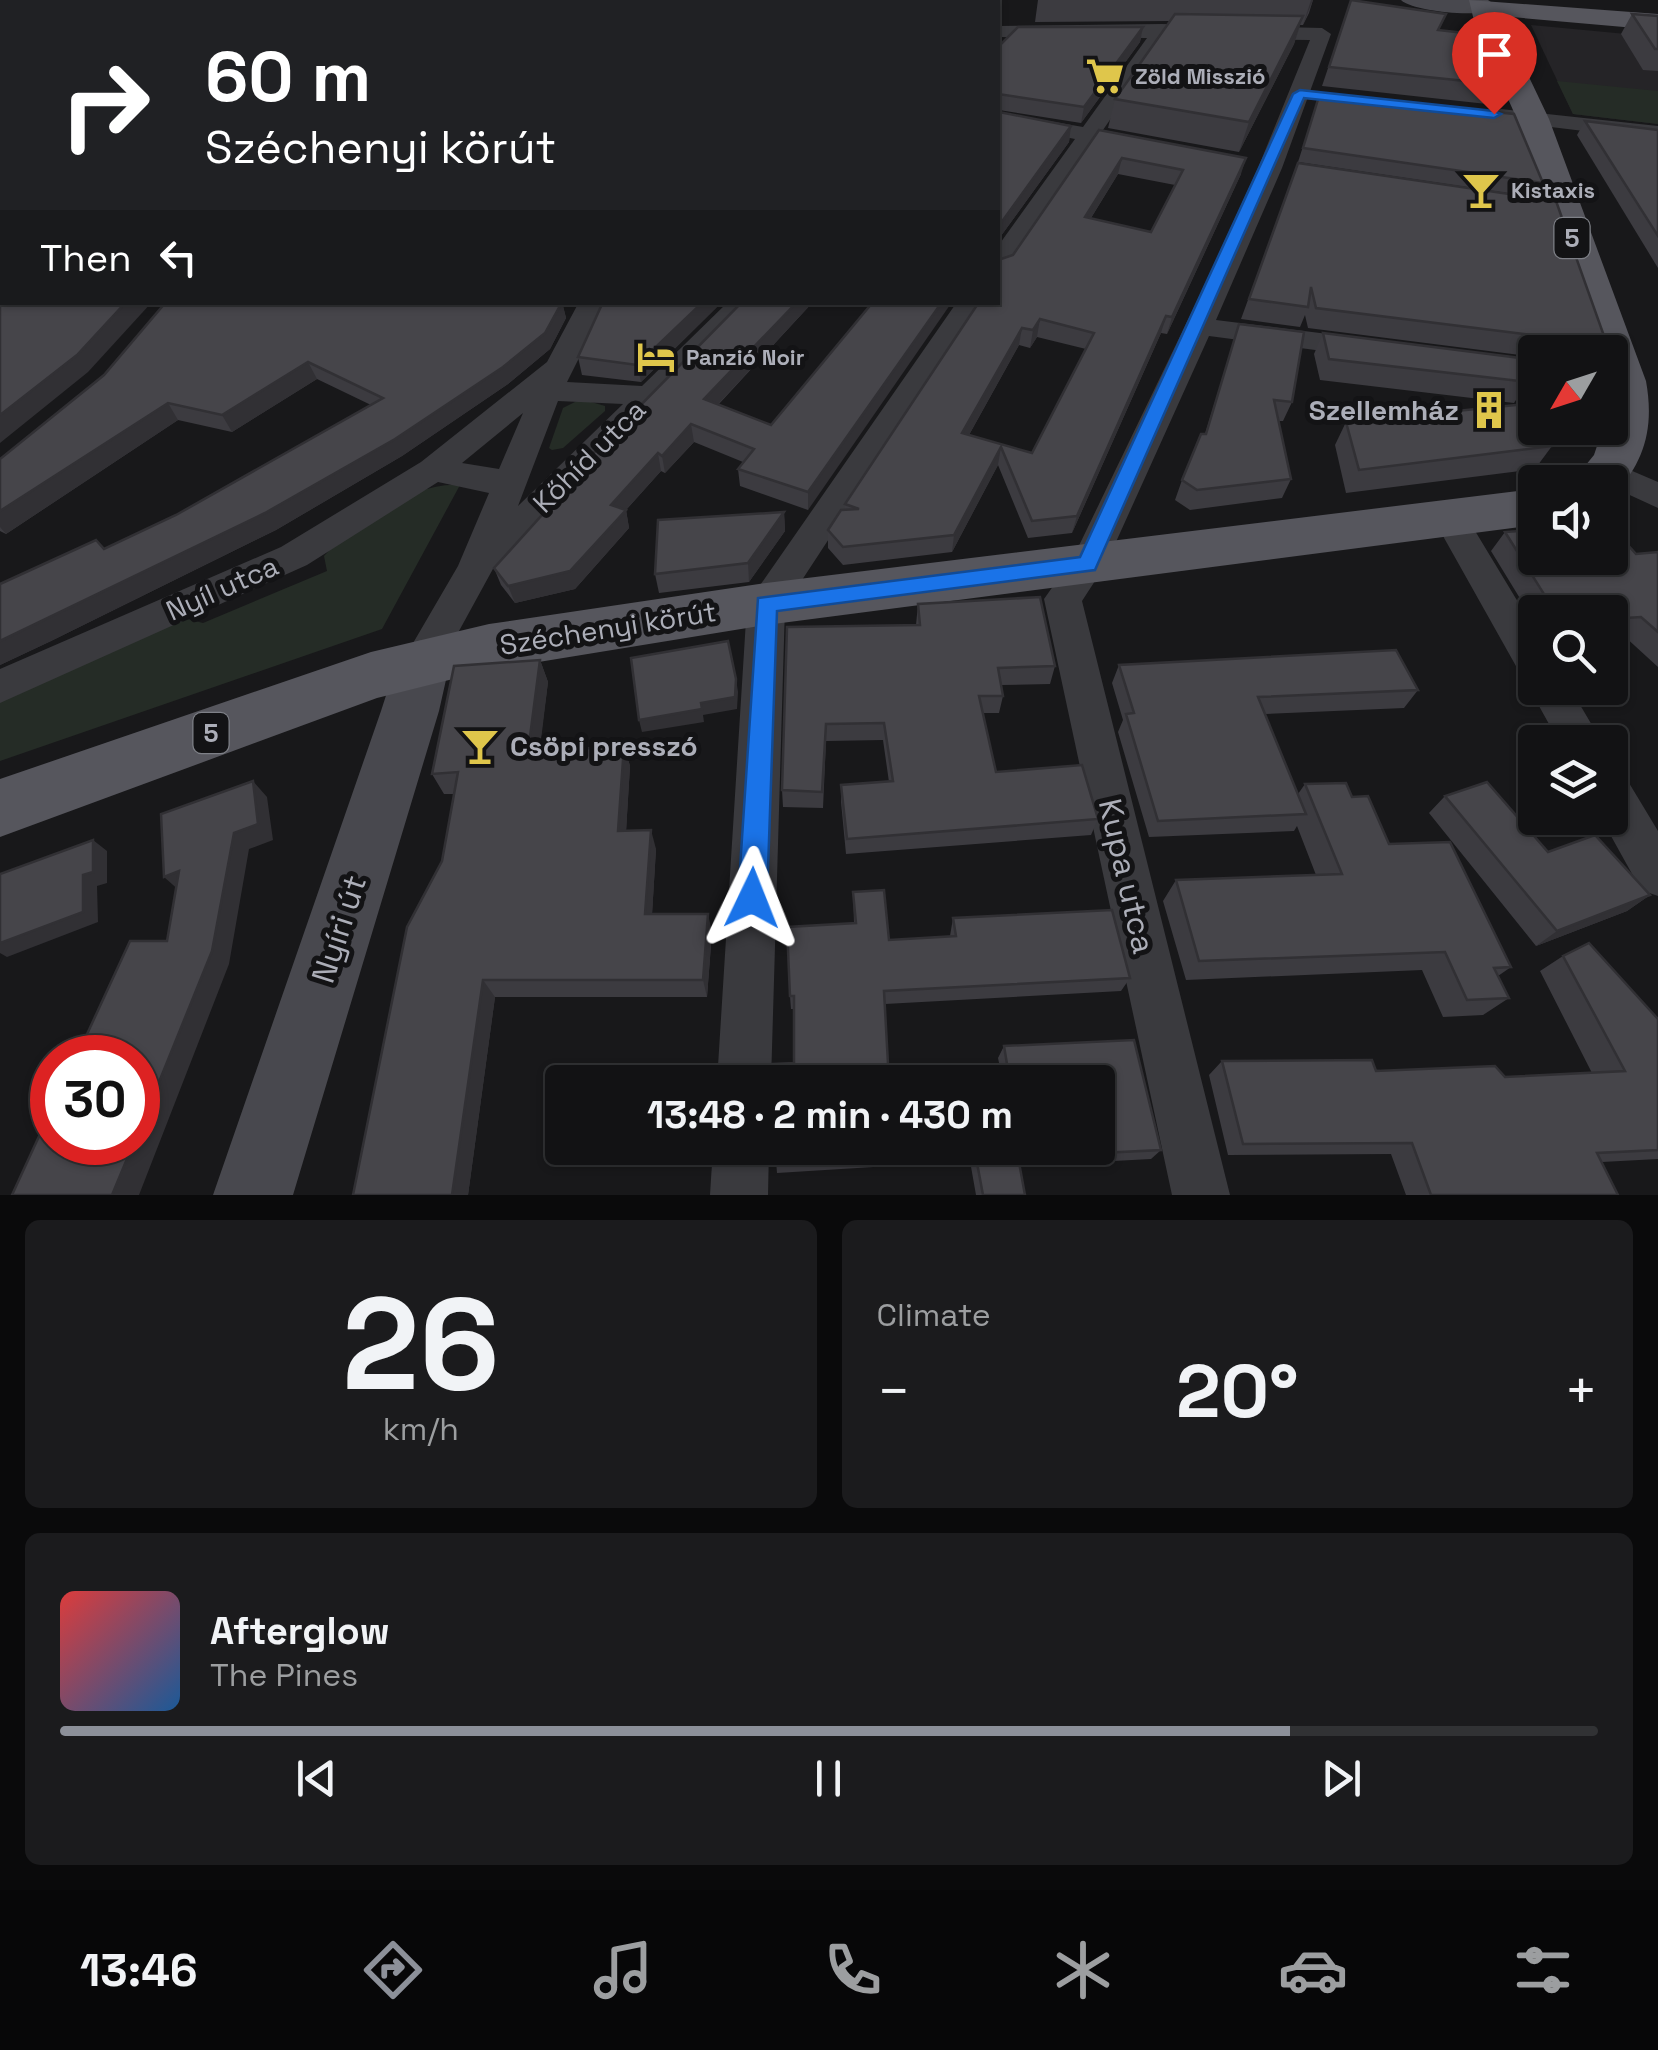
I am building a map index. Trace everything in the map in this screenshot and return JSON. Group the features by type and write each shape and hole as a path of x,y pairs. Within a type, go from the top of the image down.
{"main road":[{"path":"1484,3 1658,22"},
{"name":"5","path":"1484,3 1486,19 1534,119 1553,210 1600,335"},
{"name":"Széchenyi körút","path":"0,808 371,676 577,631 1518,510"}],"street":[{"path":"1412,0 1484,3"},
{"path":"1000,30 1026,24 1162,30"},
{"path":"1000,51 1026,24"},
{"path":"1000,261 1162,30"},
{"name":"Kupa utca","path":"1162,30 1322,34 1309,95 1268,168 1088,564 1063,599 1200,1195"},
{"path":"1475,112 1658,133"},
{"path":"1000,118 1177,151"},
{"name":"Nyíl utca","path":"422,662 476,568 555,378 592,305"},
{"name":"Kőhíd utca","path":"476,568 741,305"},
{"path":"745,1065 766,604 970,305"},
{"path":"1196,326 1403,353"},
{"path":"1441,358 1518,368"},
{"path":"555,378 650,396"},
{"name":"Nyíl utca","path":"0,687 294,556 433,470 555,378"},
{"path":"433,470 493,480 509,491"},
{"path":"1628,478 1658,477"},
{"path":"1628,486 1658,496"},
{"path":"1451,520 1518,635"},
{"name":"Nyíri út","path":"252,1195 410,711 422,662"},
{"path":"1628,823 1658,874"},
{"path":"739,1195 740,1165"}],"shaded area":[{"path":"1531,25 1658,37 1658,124 1573,114"},
{"path":"1557,81 1658,91 1658,124 1573,114"},
{"path":"581,399 605,406 605,411 563,448 552,450 549,448 563,408"},
{"path":"460,485 382,629 0,761 0,693 172,615 203,623 327,571 324,556 368,518 424,490"}],"building":[{"path":"1351,0 1446,14 1438,30 1482,35 1505,85 1329,67"},
{"path":"1175,14 1303,16 1249,122 1115,99"},
{"path":"1632,14 1658,16 1658,49 1655,49"},
{"path":"1018,27 1143,27 1084,107 1000,94 1000,45"},
{"path":"1320,93 1514,114 1543,183 1303,148"},
{"path":"1000,112 1071,126 1000,224"},
{"path":"1585,121 1658,130 1658,236"},
{"path":"1099,130 1246,158 1172,317 1166,316 1077,516 1032,521 1001,447 954,535 843,547 828,530 841,510 859,509 845,504 977,305 1000,305 1001,259 1013,255","holes":["1122,158 1183,170 1151,232 1085,217","1040,319 1094,333 1032,453 962,433 1022,328 1033,330"]},
{"path":"1298,163 1556,201 1604,335 1533,335 1316,308 1311,287 1308,307 1249,299"},
{"path":"0,305 123,305 77,355 0,415"},
{"path":"163,305 560,305 545,333 503,367 395,439 265,513 0,641 0,584 96,540 104,549 176,515 383,398 308,362 222,415 168,403 0,511 0,459 104,375"},
{"path":"602,305 700,305 637,365 578,357"},
{"path":"739,305 794,305 704,399 771,425 871,305 940,305 808,492 738,469 754,449 691,424 662,456 658,453 611,505 626,510 570,571 508,586 494,568 570,484 565,482"},
{"path":"1239,324 1304,332 1292,402 1274,400 1291,479 1197,490 1182,480 1201,434 1206,434"},
{"path":"1323,333 1518,358 1518,381 1329,359"},
{"path":"1518,405 1518,445 1552,446 1359,470 1346,422"},
{"path":"784,512 748,563 655,574 658,520"},
{"path":"1518,531 1518,553 1505,532"},
{"path":"1628,545 1636,554 1658,552 1658,632 1641,617 1628,618 1628,595 1545,595 1532,575 1628,575"},
{"path":"1040,597 1055,666 998,668 1003,696 979,696 996,772 1082,765 1098,819 847,839 841,785 893,781 884,723 826,724 822,792 782,790 787,627 920,625 918,604"},
{"path":"728,641 736,679 735,697 701,703 702,709 639,720 631,658"},
{"path":"1396,650 1418,690 1258,697 1306,814 1158,821 1126,714 1134,713 1119,665"},
{"path":"540,660 528,752 624,746 618,831 651,830 645,914 708,914 703,980 483,980 452,1195 353,1195 407,927 442,861 458,772 432,774 454,666"},
{"path":"253,781 258,824 234,833 212,951 160,1080 160,1035 87,1035 130,941 167,941 179,871 164,877 161,814"},
{"path":"1487,782 1518,818 1518,835 1533,835 1548,852 1595,835 1650,895 1557,931 1445,796"},
{"path":"1346,783 1352,797 1368,796 1389,844 1450,842 1511,967 1494,968 1509,998 1467,1000 1445,952 1199,961 1176,880 1342,874 1305,784"},
{"path":"93,840 93,872 83,875 83,912 0,943 0,874"},
{"path":"884,890 889,940 956,936 953,918 1112,910 1130,978 884,991 888,1065 773,1065 794,1063 794,996 790,996 787,927 856,923 853,892"},
{"path":"1589,943 1658,1019 1658,1150 1597,1153 1618,1195 1431,1195 1412,1143 1243,1144 1222,1061 1372,1060 1376,1071 1495,1066 1505,1077 1625,1071 1563,956"},
{"path":"1134,1040 1161,1150 1115,1152 1115,1065 1007,1065 1004,1046"},
{"path":"30,1156 30,1165 124,1165 112,1195 12,1195"},
{"path":"977,1165 1019,1165 1025,1195 983,1195"}],"place":[{"name":"Zöld Misszió","path":"1105,76"},
{"name":"Kistaxis","path":"1481,190"},
{"name":"Panzió Noir","path":"656,357"},
{"name":"Szellemház","path":"1489,410"},
{"name":"Csöpi presszó","path":"480,746"}],"route":[{"path":"752,898 766,604 1088,564 1300,94 1494,114"}]}
